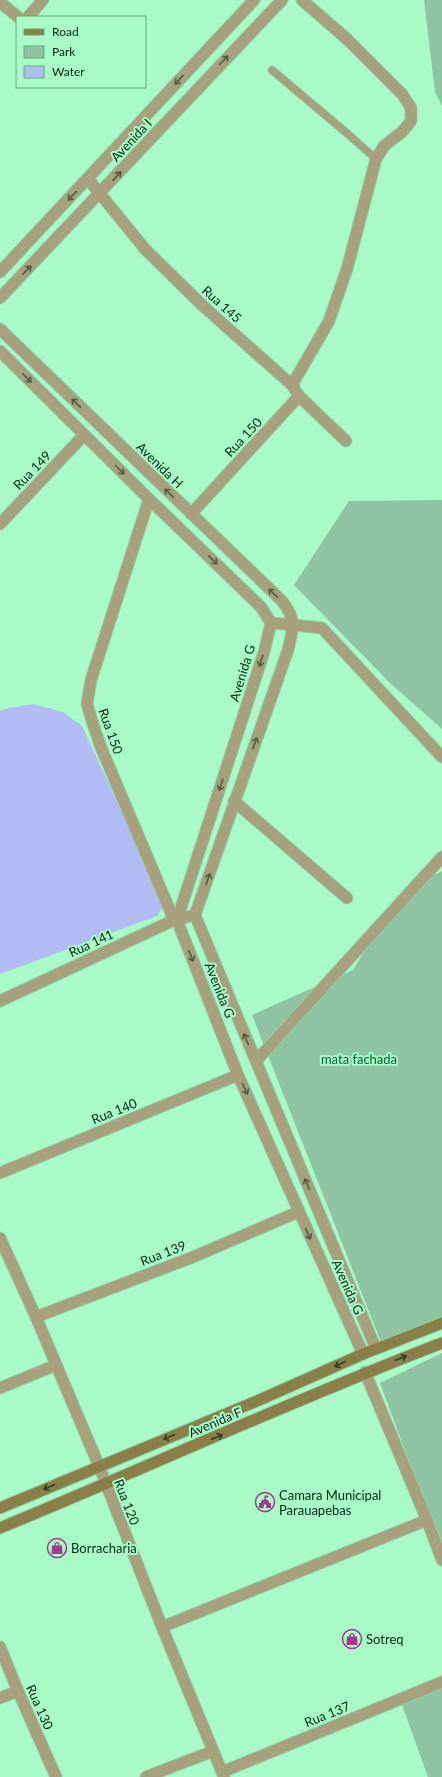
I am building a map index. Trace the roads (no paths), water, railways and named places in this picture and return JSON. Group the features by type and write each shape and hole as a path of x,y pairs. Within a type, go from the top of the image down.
{"main road":[{"name":"Avenida F","path":"0,1508 257,1401 363,1354 442,1323"},
{"name":"Avenida F","path":"0,1528 105,1485 365,1372 442,1342"}],"street":[{"path":"29,16 43,0"},
{"name":"Avenida I","path":"0,272 254,0"},
{"name":"Avenida I","path":"0,298 101,193 213,71 282,0"},
{"path":"292,385 329,321 347,269 376,159 384,146 402,132 411,121 411,108 402,94 348,40 302,0"},
{"path":"0,2 17,16"},
{"path":"200,57 213,71"},
{"name":"Rua 145","path":"88,179 101,193 145,249 203,306 292,385 299,396 346,441"},
{"name":"Avenida H","path":"0,329 282,601 290,611 294,625"},
{"path":"0,351 149,499 261,607 271,623 322,628 442,757"},
{"name":"Rua 150","path":"191,514 299,396"},
{"name":"Rua 149","path":"0,524 84,435"},
{"name":"Rua 150","path":"149,499 91,680 87,704 100,745 175,920"},
{"name":"Avenida G","path":"271,623 264,652 175,920 238,1075 298,1212 363,1354"},
{"path":"195,915 288,650 294,625"},
{"path":"234,801 347,898"},
{"path":"256,1061 442,857"},
{"name":"Avenida G","path":"195,915 376,1350"},
{"name":"Rua 141","path":"0,1001 175,920 195,915"},
{"name":"Rua 140","path":"0,1173 238,1075"},
{"name":"Rua 139","path":"36,1317 193,1257 298,1212"},
{"name":"Rua 120","path":"0,1238 36,1317 99,1466 105,1485 223,1775"},
{"path":"0,1388 56,1365"},
{"path":"365,1372 428,1520 442,1560"},
{"path":"162,1627 428,1520"},
{"name":"Rua 130","path":"0,1647 56,1777"},
{"name":"Rua 137","path":"223,1775 442,1682"},
{"path":"0,1698 18,1691"},
{"path":"146,1777 213,1751"}],"lane":[{"path":"272,70 376,159"}],"water":[{"path":"33,704 63,712 82,726 163,900 162,908 157,916 0,974 0,710"}],"place":[{"name":"Camara Municipal Parauapebas","path":"265,1502"},
{"name":"Borracharia","path":"57,1548"},
{"name":"Sotreq","path":"352,1639"}],"park label":[{"name":"mata fachada","path":"359,1059"}]}
